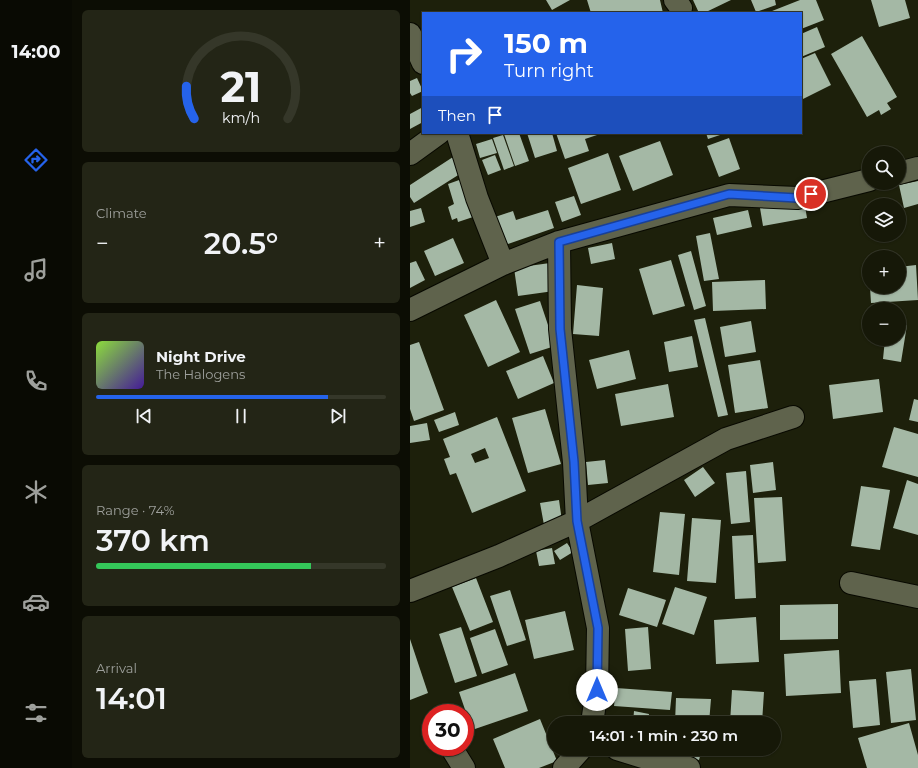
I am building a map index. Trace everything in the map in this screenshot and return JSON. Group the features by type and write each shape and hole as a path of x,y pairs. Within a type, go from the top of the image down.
{"street":[{"path":"410,34 422,61"},
{"path":"410,154 438,134"},
{"path":"457,134 477,198 503,264"},
{"path":"906,171 918,168"},
{"path":"410,310 503,264 559,242 729,194 797,198 862,182"},
{"path":"559,242 560,329 574,462 577,521 598,628 597,690 593,716"},
{"path":"410,591 499,556 577,521 726,439 793,417"},
{"path":"851,583 918,597"},
{"path":"457,756 464,768"},
{"path":"564,768 575,756"},
{"path":"640,756 689,768"}],"building":[{"path":"546,0 570,0 552,10"},
{"path":"587,0 660,0 663,12 591,12"},
{"path":"693,0 731,0 706,12 699,12"},
{"path":"751,0 775,0 776,5 756,12"},
{"path":"800,0 816,0 824,20 802,29 802,12 770,12"},
{"path":"871,0 905,0 910,18 879,27"},
{"path":"817,27 825,47 802,57 802,34"},
{"path":"862,36 897,97 887,103 891,109 881,115 879,110 867,117 831,54"},
{"path":"815,53 831,85 802,100 802,59"},
{"path":"417,78 422,91 412,96 410,93 410,81"},
{"path":"422,108 422,123 410,129 410,114"},
{"path":"504,134 519,134 529,161 515,166"},
{"path":"527,134 552,134 557,151 535,158"},
{"path":"556,134 600,134 585,139 589,151 565,159"},
{"path":"706,134 723,134 708,139"},
{"path":"503,135 514,166 504,170 493,138"},
{"path":"729,138 740,169 719,177 707,146"},
{"path":"492,139 497,153 480,158 476,144"},
{"path":"660,141 673,175 633,191 619,156"},
{"path":"608,153 621,190 581,204 568,168"},
{"path":"495,155 501,170 488,175 482,160"},
{"path":"453,157 463,172 414,203 410,197 410,185"},
{"path":"462,179 473,217 458,222 457,218 452,220 448,207 454,204 448,184"},
{"path":"918,181 918,204 906,207 906,198 902,198 900,190 906,190 906,184"},
{"path":"574,196 581,215 562,222 555,202"},
{"path":"804,200 807,218 763,226 760,208"},
{"path":"421,208 425,222 410,227 410,211"},
{"path":"548,210 554,228 505,245 495,217 513,211 516,220"},
{"path":"748,210 752,227 717,235 713,218"},
{"path":"710,233 719,279 704,281 696,236"},
{"path":"453,238 464,263 435,276 424,251"},
{"path":"612,243 615,259 591,264 588,248"},
{"path":"691,251 706,306 694,310 678,255"},
{"path":"671,260 685,306 653,315 639,269"},
{"path":"416,261 425,280 410,288 410,263"},
{"path":"550,263 554,291 518,296 514,268"},
{"path":"916,265 918,300 871,302 870,294 906,294 906,266"},
{"path":"765,280 766,309 713,311 712,282"},
{"path":"577,285 603,288 599,336 573,334"},
{"path":"496,300 520,352 488,367 464,315"},
{"path":"540,301 555,346 530,354 515,309"},
{"path":"705,318 728,415 718,417 694,320"},
{"path":"751,321 756,352 725,357 720,327"},
{"path":"692,336 698,367 669,372 664,342"},
{"path":"419,342 444,410 414,421 410,409 410,345"},
{"path":"884,346 904,346 901,362 883,359"},
{"path":"629,350 636,379 597,389 589,360"},
{"path":"543,356 554,383 518,399 506,371"},
{"path":"760,360 768,408 735,413 728,365"},
{"path":"879,379 883,412 833,419 829,385"},
{"path":"668,384 674,417 621,426 615,394"},
{"path":"914,399 918,400 918,422 909,420"},
{"path":"545,409 561,464 528,473 512,418"},
{"path":"455,412 459,425 439,432 434,420"},
{"path":"497,417 526,491 472,513 456,473 450,475 444,459 450,457 443,439","holes":["485,448 489,458 475,463 471,454"]},
{"path":"427,423 430,440 410,443 410,426"},
{"path":"894,427 918,434 918,477 882,467"},
{"path":"605,460 608,483 588,485 586,462"},
{"path":"773,462 776,490 753,493 750,465"},
{"path":"703,467 715,483 695,497 684,480"},
{"path":"746,471 750,522 731,524 726,473"},
{"path":"907,480 918,484 918,535 893,528"},
{"path":"861,486 890,490 880,550 851,546"},
{"path":"782,497 786,561 758,563 754,498"},
{"path":"559,500 562,521 544,525 540,503"},
{"path":"660,512 685,514 679,575 653,572"},
{"path":"692,518 721,520 716,583 687,581"},
{"path":"753,535 756,598 735,599 732,536"},
{"path":"567,543 573,552 560,560 554,551"},
{"path":"552,548 555,564 539,566 536,551"},
{"path":"476,578 493,622 470,631 452,587"},
{"path":"675,587 707,597 694,635 662,624"},
{"path":"628,588 666,600 657,627 619,615"},
{"path":"510,590 526,640 507,646 490,596"},
{"path":"838,604 838,639 780,640 780,605"},
{"path":"565,611 574,650 534,659 525,620"},
{"path":"756,617 759,662 716,664 714,620"},
{"path":"461,627 477,676 455,683 439,634"},
{"path":"648,627 651,669 628,671 625,629"},
{"path":"495,629 508,665 482,674 470,638"},
{"path":"410,639 428,693 410,700"},
{"path":"839,650 841,693 786,696 784,654"},
{"path":"911,669 916,720 891,723 886,672"},
{"path":"515,673 528,711 474,729 474,704 463,704 459,692"},
{"path":"876,679 880,725 853,728 849,681"},
{"path":"616,688 672,692 670,710 614,706"},
{"path":"732,690 764,692 762,716 730,716"},
{"path":"676,698 711,699 710,716 675,716"},
{"path":"634,711 649,714 649,716 634,716"},
{"path":"540,719 547,736 547,756 555,756 557,761 539,768 505,768 493,739"},
{"path":"909,723 918,755 918,768 867,768 858,738"},
{"path":"683,756 700,756 699,760"}],"route":[{"path":"597,690 598,628 577,521 574,462 560,329 559,242 729,194 797,198 811,194"}]}
